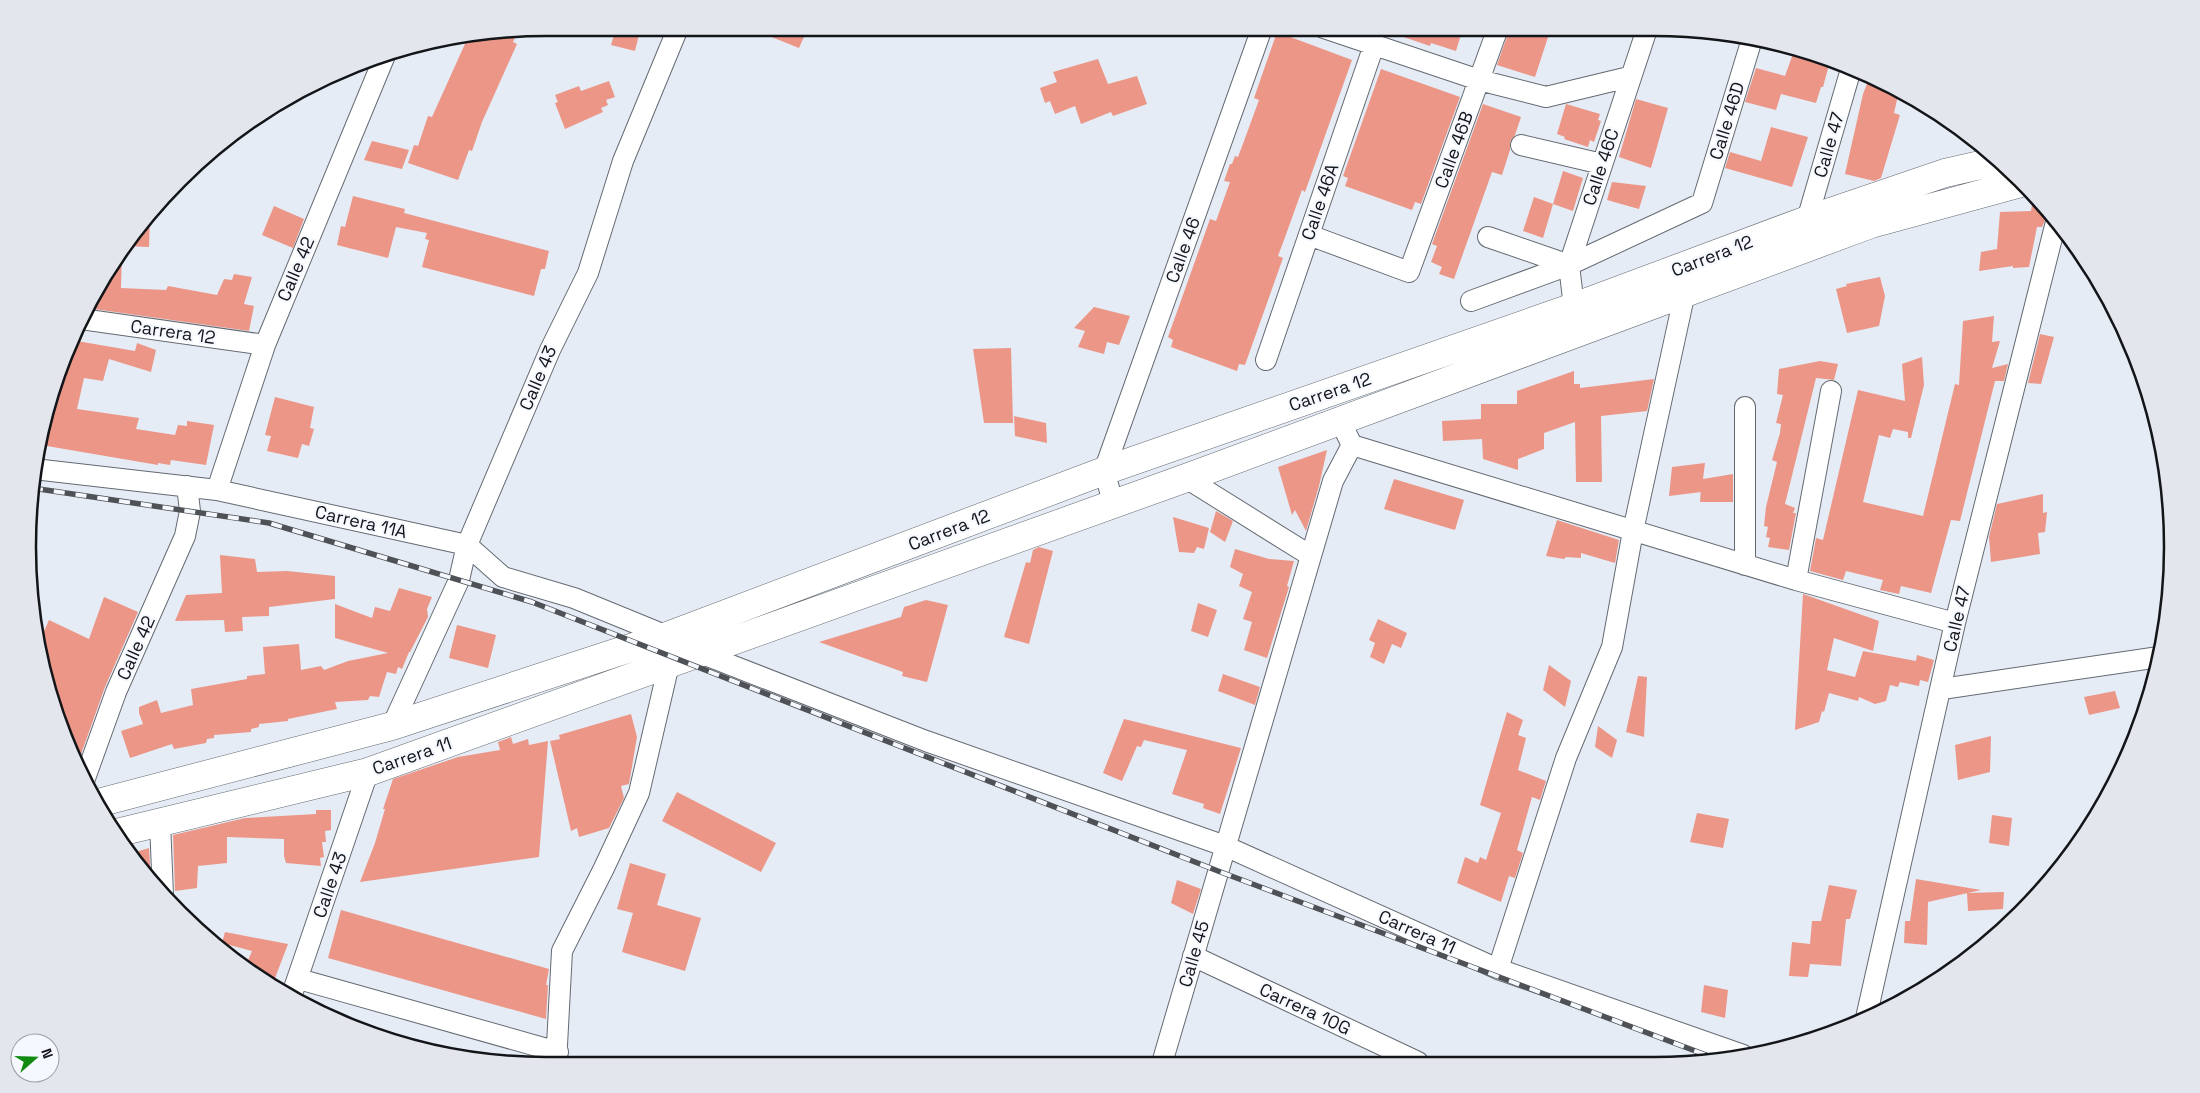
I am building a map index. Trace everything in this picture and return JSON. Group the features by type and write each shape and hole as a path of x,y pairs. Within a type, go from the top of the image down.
{"main road":[{"name":"Carrera 12","path":"667,636 1104,471 1574,307 1806,220 1945,173 1990,163"},
{"name":"Carrera 12","path":"700,653 1114,505 1872,224 2013,185"},
{"name":"Carrera 11","path":"105,801 392,726 667,636"},
{"name":"Carrera 11","path":"123,831 368,772 700,653"}],"street":[{"name":"Calle 43","path":"392,726 459,580 467,545 550,350 588,273 623,161 675,36"},
{"name":"Calle 46","path":"1104,471 1259,36"},
{"path":"1348,36 1479,80 1546,96 1629,77"},
{"name":"Calle 46B","path":"1309,235 1409,272 1495,36"},
{"name":"Calle 46C","path":"1574,307 1569,266 1629,77 1644,36"},
{"name":"Calle 46A","path":"1266,360 1374,45"},
{"name":"Calle 46D","path":"1569,266 1702,202 1750,46"},
{"name":"Calle 42","path":"217,490 265,345 382,63"},
{"name":"Calle 47","path":"1806,220 1849,75"},
{"path":"1521,145 1602,164"},
{"name":"Calle 47","path":"1868,1009 1942,689 1955,623 2054,231"},
{"path":"1488,237 1569,266"},
{"path":"1471,301 1569,266"},
{"path":"1498,969 1566,758 1612,646 1633,531 1685,292"},
{"name":"Carrera 12","path":"89,320 265,345"},
{"path":"1796,580 1831,391"},
{"path":"1745,407 1745,564"},
{"path":"1340,421 1352,445 1796,580 1955,623"},
{"name":"Calle 45","path":"1164,1057 1333,481 1352,445"},
{"name":"Carrera 11A","path":"43,470 217,490 467,545 502,576 574,598 667,636 700,653"},
{"path":"1104,471 1114,505"},
{"path":"1186,478 1311,556"},
{"name":"Calle 42","path":"88,770 116,692 185,536 190,511 187,486"},
{"name":"Carrera 11","path":"700,653 926,741 1225,846 1498,969 1731,1050"},
{"path":"1942,689 2151,658"},
{"path":"557,1057 562,951 639,794 669,664"},
{"name":"Calle 43","path":"295,990 368,772"},
{"path":"160,822 163,882"},
{"name":"Carrera 10G","path":"1193,956 1402,1057"},
{"path":"299,978 554,1057"}],"building":[{"path":"614,36 639,36 635,51 611,45"},
{"path":"769,36 804,36 799,48"},
{"path":"1276,36 1288,36 1352,60 1305,192 1302,190 1278,256 1283,258 1245,365 1239,364 1237,371 1171,347 1173,340 1168,337 1210,219 1216,221 1230,182 1224,181 1230,164 1232,164 1235,156 1238,157 1259,100 1254,98"},
{"path":"1401,36 1461,36 1456,51 1431,43 1430,46"},
{"path":"1507,36 1548,36 1535,77 1497,65"},
{"path":"515,37 513,42 517,44 482,122 472,151 469,150 458,180 408,163 414,145 418,146 428,116 432,117 465,43"},
{"path":"1792,56 1828,67 1816,103 1781,94 1776,110 1745,102 1756,68 1785,76"},
{"path":"1098,59 1108,84 1137,76 1147,104 1113,116 1111,112 1081,124 1075,106 1055,114 1050,101 1045,103 1040,88 1057,82 1053,72"},
{"path":"1381,69 1460,97 1421,204 1415,202 1412,210 1345,186 1348,178 1343,176"},
{"path":"609,81 615,97 606,100 608,105 601,108 603,112 565,129 555,103 558,102 555,95 579,86 581,91"},
{"path":"1867,83 1897,99 1894,113 1900,115 1881,178 1874,181 1845,174"},
{"path":"1636,99 1668,108 1651,168 1619,157"},
{"path":"1483,104 1521,117 1515,135 1510,142 1510,150 1502,175 1492,172 1454,279 1439,274 1442,267 1431,262 1437,246 1432,244"},
{"path":"1566,104 1600,114 1598,120 1601,121 1594,142 1590,140 1588,147 1564,139 1565,137 1557,134"},
{"path":"1771,127 1808,137 1792,187 1725,168 1730,152 1761,161"},
{"path":"372,141 409,150 402,169 364,160"},
{"path":"1563,171 1583,178 1573,211 1553,204"},
{"path":"1612,182 1646,186 1639,209 1607,200"},
{"path":"353,196 405,209 404,213 549,251 545,269 541,269 534,296 422,267 429,240 425,239 427,233 396,227 388,258 337,245 341,226 345,227"},
{"path":"1534,197 1553,204 1543,238 1523,231"},
{"path":"2032,205 2045,220 2042,227 2037,227 2029,267 2013,268 2013,266 1979,271 1981,252 1997,249 2000,212 2031,211"},
{"path":"274,206 304,219 293,248 262,235"},
{"path":"150,227 149,247 134,246"},
{"path":"122,264 121,288 166,290 168,286 217,295 224,279 232,280 234,274 252,277 244,304 254,306 249,331 95,309"},
{"path":"1880,277 1885,296 1879,326 1847,333 1836,289 1847,286 1846,284"},
{"path":"1094,307 1130,316 1119,345 1107,342 1104,354 1078,347 1085,331 1074,328"},
{"path":"1994,316 1992,342 2000,341 1992,368 2008,364 2004,381 1995,381 1960,521 1951,520 1931,593 1901,586 1899,594 1880,590 1883,580 1846,571 1843,580 1810,571 1816,538 1823,540 1858,390 1905,401 1902,364 1922,357 1924,385 1911,438 1908,438 1908,432 1893,429 1890,438 1879,435 1863,502 1923,516 1955,384 1959,385 1963,321"},
{"path":"2040,334 2054,337 2041,384 2028,383"},
{"path":"79,341 135,351 137,343 156,350 151,372 109,359 103,381 84,378 77,409 139,418 136,429 175,435 178,425 187,426 187,421 214,425 206,465 171,460 170,465 158,463 158,465 46,446 63,382"},
{"path":"1011,348 1013,423 984,423 973,349"},
{"path":"1820,361 1838,364 1834,380 1816,378 1785,504 1795,508 1793,513 1796,513 1789,550 1768,547 1770,538 1766,537 1768,527 1764,526 1766,507 1777,462 1772,460 1780,433 1781,424 1776,423 1783,395 1777,394 1779,369"},
{"path":"1574,371 1574,384 1580,384 1580,388 1654,379 1647,411 1601,416 1602,482 1576,482 1575,422 1544,433 1544,449 1518,459 1518,470 1483,459 1482,439 1443,441 1442,421 1481,419 1481,404 1517,404 1517,391"},
{"path":"275,397 314,407 310,428 314,429 309,446 302,444 298,458 267,451 271,436 265,435"},
{"path":"1014,416 1046,423 1047,443 1015,436"},
{"path":"1327,450 1306,531 1295,510 1292,515 1278,467"},
{"path":"1705,463 1703,479 1733,474 1733,502 1700,502 1701,492 1669,496 1672,467"},
{"path":"1394,479 1464,500 1455,530 1384,509"},
{"path":"2043,494 2043,513 2047,512 2045,532 2038,533 2040,554 1991,562 1989,537 1997,504"},
{"path":"1216,511 1233,521 1225,542 1210,532"},
{"path":"1173,517 1209,528 1204,549 1197,547 1194,553 1179,552"},
{"path":"1557,520 1619,540 1615,563 1581,553 1581,558 1566,557 1564,559 1546,556"},
{"path":"1039,547 1053,551 1029,644 1004,637 1026,562 1030,563 1033,550"},
{"path":"1235,549 1269,559 1294,561 1287,586 1289,587 1267,658 1244,650 1252,622 1243,619 1252,592 1239,586 1243,574 1230,567"},
{"path":"220,555 255,559 257,572 287,571 335,576 335,599 269,607 269,616 242,617 243,631 225,632 224,620 175,621 186,595 222,593"},
{"path":"399,588 432,597 427,609 428,617 402,669 398,667 396,674 387,672 379,697 370,696 368,700 335,702 337,709 288,719 288,721 259,724 259,727 251,729 251,732 214,735 214,738 207,739 206,743 174,749 172,744 130,758 121,731 143,724 139,707 157,700 161,713 193,705 191,689 247,679 247,676 265,674 263,647 299,644 301,670 321,666 324,670 348,661 388,653 335,638 335,604 372,618 375,607 390,611"},
{"path":"1803,594 1879,621 1873,651 1834,638 1827,670 1855,677 1863,651 1916,661 1917,655 1934,660 1928,682 1920,680 1919,686 1900,682 1898,687 1890,685 1886,701 1875,704 1859,697 1858,701 1829,693 1819,722 1795,730"},
{"path":"104,597 138,612 105,687 81,755 63,711 44,632 49,620 89,639"},
{"path":"926,600 948,605 927,682 902,676 903,672 819,642 901,617 904,607"},
{"path":"1198,603 1217,610 1208,637 1191,631"},
{"path":"1378,619 1407,633 1401,648 1392,644 1384,664 1370,657 1375,643 1369,640"},
{"path":"457,625 496,635 488,668 449,658"},
{"path":"1549,665 1571,681 1565,707 1543,690"},
{"path":"1223,674 1260,687 1255,705 1218,691"},
{"path":"1638,676 1647,677 1644,737 1626,732"},
{"path":"2115,691 2120,708 2089,715 2084,697"},
{"path":"1507,712 1523,720 1518,735 1526,738 1518,770 1546,781 1540,800 1532,797 1517,850 1523,853 1515,878 1509,876 1501,902 1457,883 1465,857 1478,863 1480,857 1486,860 1501,813 1480,805"},
{"path":"631,714 637,737 629,784 621,786 624,798 609,828 579,837 577,828 571,831 550,741 560,739 559,735"},
{"path":"1124,719 1241,748 1220,814 1203,808 1204,804 1172,794 1187,750 1144,740 1141,747 1137,746 1122,781 1103,773"},
{"path":"1598,726 1617,740 1612,758 1595,747"},
{"path":"1991,736 1990,772 1958,780 1955,745"},
{"path":"511,737 513,744 528,739 529,745 548,741 539,857 360,882 375,843 385,809 383,809 393,779 458,757 500,750 498,742"},
{"path":"677,792 776,843 761,872 662,821"},
{"path":"316,810 331,810 331,830 325,831 326,842 322,842 324,857 320,858 321,866 286,863 284,839 227,837 227,863 198,866 197,888 175,891 173,835 245,818 316,814"},
{"path":"1697,813 1729,819 1723,848 1690,842"},
{"path":"1992,815 2012,818 2009,846 1989,843"},
{"path":"149,848 150,867 142,857 138,851"},
{"path":"630,863 666,874 657,905 701,918 685,971 622,952 633,913 617,909"},
{"path":"1916,879 1981,890 1928,902 1927,945 1904,943 1905,921 1910,921"},
{"path":"1177,880 1201,889 1193,914 1171,903"},
{"path":"1829,885 1857,890 1850,919 1846,919 1841,966 1810,964 1808,977 1789,976 1792,942 1810,944 1812,921 1821,921"},
{"path":"2004,892 2003,909 1968,911 1967,893"},
{"path":"341,910 549,969 546,985 548,985 546,1019 328,958"},
{"path":"225,932 288,944 275,978 248,960 252,951 228,945 223,940"},
{"path":"1704,985 1728,990 1725,1018 1701,1012"}],"railway":[{"path":"40,489 269,523 532,602 1218,871 1703,1054"}]}
